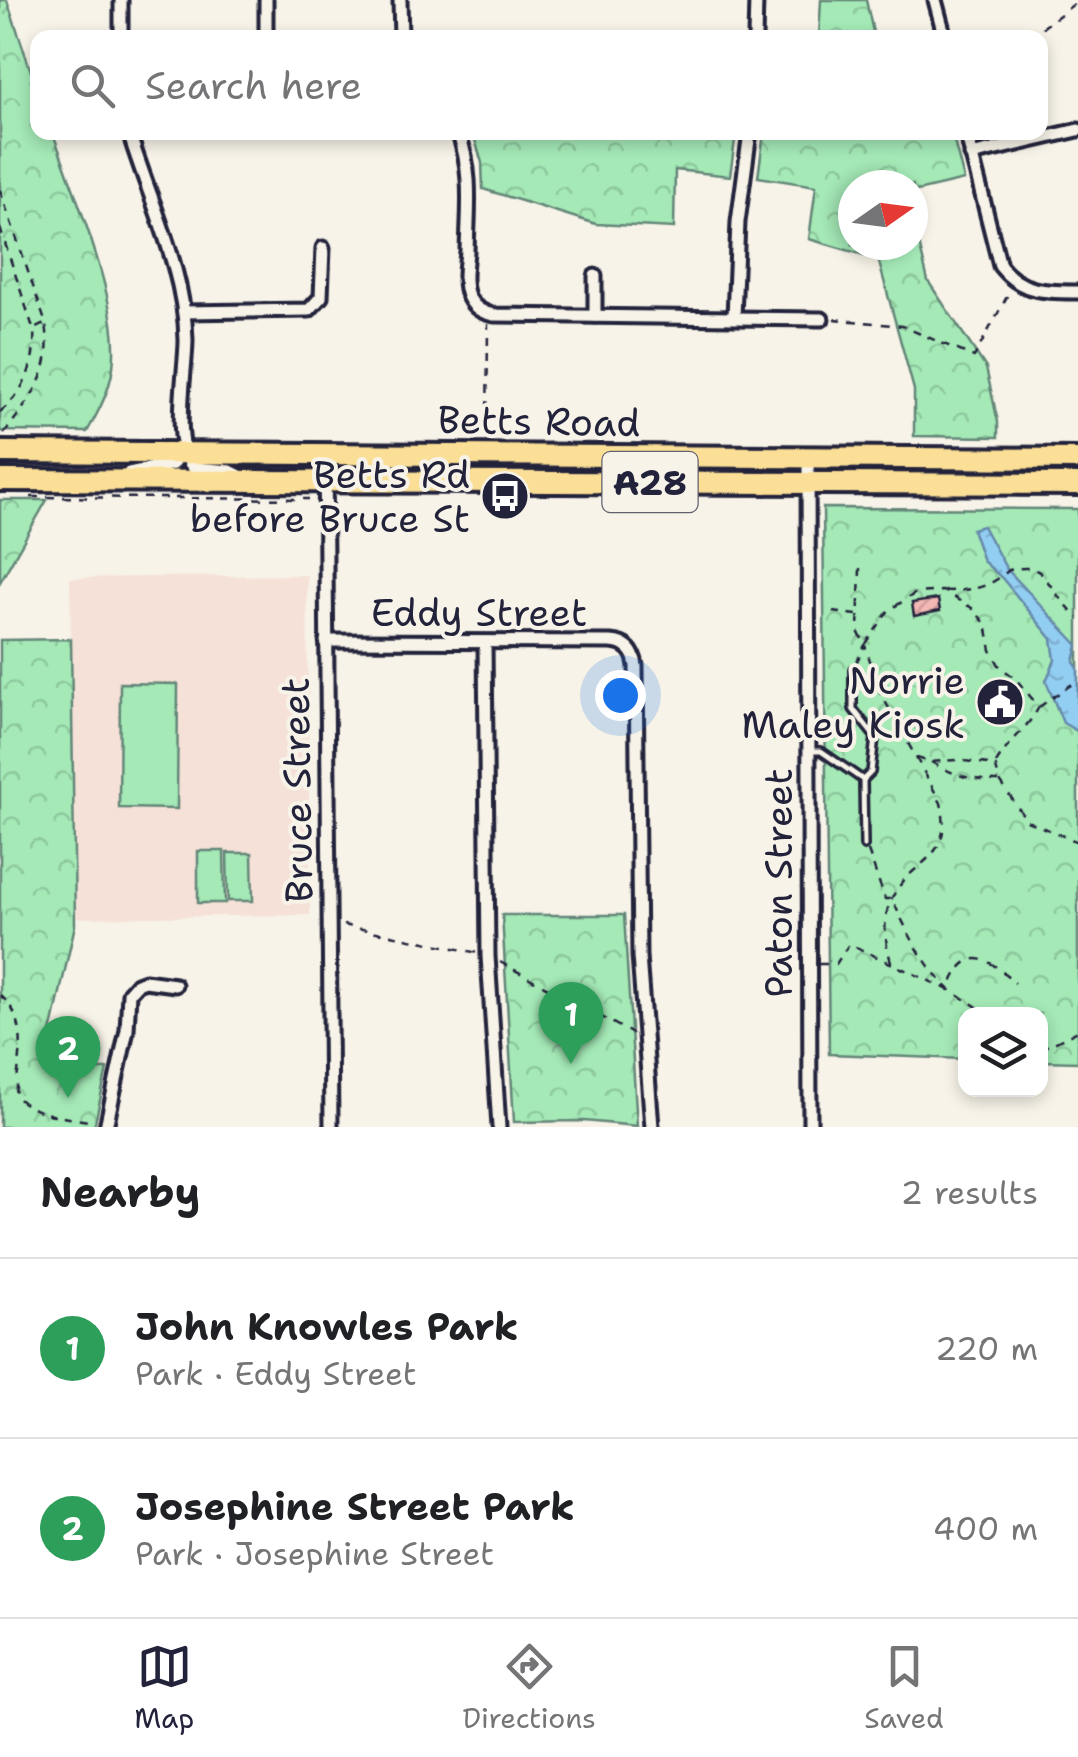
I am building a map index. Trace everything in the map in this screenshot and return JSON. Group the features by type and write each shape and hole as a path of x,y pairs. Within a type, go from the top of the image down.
{"highway":[{"name":"Betts Road","path":"6,448 1078,459"},
{"name":"Betts Road","path":"0,480 1078,484"}],"street":[{"path":"121,30 122,0"},
{"path":"266,0 266,30"},
{"path":"400,0 401,30"},
{"path":"755,30 756,0"},
{"path":"935,0 943,30"},
{"path":"1048,137 1078,130"},
{"path":"116,480 131,472 173,464 182,452 184,312 176,275 132,140"},
{"path":"461,140 469,182 466,284 474,306 488,314 822,319"},
{"path":"734,317 738,222 749,140"},
{"path":"968,140 997,261 1015,282 1037,292 1078,292"},
{"path":"971,155 1035,140"},
{"path":"184,312 319,309 323,248"},
{"path":"594,316 595,276"},
{"path":"464,316 474,306"},
{"path":"182,452 194,468 230,471 247,480"},
{"name":"Bruce Street","path":"325,452 332,1127"},
{"name":"Paton Street","path":"808,458 810,1127"},
{"name":"Eddy Street","path":"326,641 618,642 634,656 639,956 652,1127"},
{"path":"485,642 488,956 499,1127"},
{"path":"106,1126 128,1030 130,993 145,981 176,986"}],"lane":[{"path":"853,669 853,710 876,737 871,772 863,780 864,846"},
{"path":"808,751 822,751 863,780"}],"path":[{"path":"1040,30 1078,1"},
{"path":"0,190 46,324 47,358 36,392 11,424 6,448"},
{"path":"0,228 34,329 34,354 27,378 20,392 0,412"},
{"path":"822,319 902,326 974,357 1015,282"},
{"path":"488,314 488,442"},
{"path":"34,329 46,324"},
{"path":"27,497 308,499"},
{"path":"860,568 858,630 880,692 941,803 943,833 930,858 892,899 885,920 886,946 892,965"},
{"path":"853,669 889,610 916,594 979,589 1009,570 1037,569 1045,574 1078,618"},
{"path":"943,591 972,608 986,624 991,650 1000,667 1015,678 1039,707"},
{"path":"833,612 859,615"},
{"path":"1078,680 1039,707 1030,724 1002,752 995,765 1000,781 1027,821 1078,842"},
{"path":"916,757 954,775 1000,781"},
{"path":"930,762 956,760 995,765"},
{"path":"864,846 885,898 892,899"},
{"path":"892,899 917,952 950,990"},
{"path":"343,925 488,956 634,1034 645,1035"},
{"path":"808,964 836,964 849,944 979,1007"},
{"path":"950,990 966,962 977,958 989,960 1014,983"},
{"path":"0,995 18,1015 22,1030 15,1095 22,1104 106,1126"},
{"path":"1048,1046 1078,1031"}],"shaded area":[{"path":"307,575 310,915 75,918 70,578"}],"green space":[{"path":"0,0 7,0 30,68 30,140 55,140 104,281 114,341 112,376 87,432 0,431"},
{"path":"821,0 866,0 872,30 819,30"},
{"path":"475,140 735,140 730,176 675,170 674,228 596,224 483,189 482,163"},
{"path":"763,140 954,140 964,180 928,188 928,170 838,170 838,247 809,239 816,186 758,177"},
{"path":"878,260 923,260 928,281 986,368 998,437 914,436 914,390"},
{"path":"0,500 47,500 0,582"},
{"path":"823,508 1078,509 1078,1062 1048,1061 1048,1007 958,1007 958,1059 829,1054"},
{"path":"71,639 75,925 43,1069 107,1069 94,1127 0,1127 0,640"},
{"path":"120,683 178,684 177,809 119,808"},
{"path":"198,851 224,851 225,903 198,903"},
{"path":"227,853 252,853 253,901 228,901"},
{"path":"502,915 624,915 637,1126 584,1121 514,1122"}],"water":[{"path":"983,526 1006,568 1078,645 1074,662 1078,668 1077,731 1063,723 1046,681 1055,660 1052,639 983,561 972,529"}],"building":[{"path":"938,599 940,611 914,616 912,603"},
{"name":"Norrie Maley Kiosk","path":"1000,687 1011,691 1015,702 1011,713 1000,717 989,713 985,702 989,691"}],"place":[{"name":"Betts Rd before Bruce St","path":"505,496"},
{"name":"Norrie Maley Kiosk","path":"1000,702"},
{"name":"John Knowles Park","path":"571,1064"},
{"name":"Josephine Street Park","path":"68,1098"}]}
